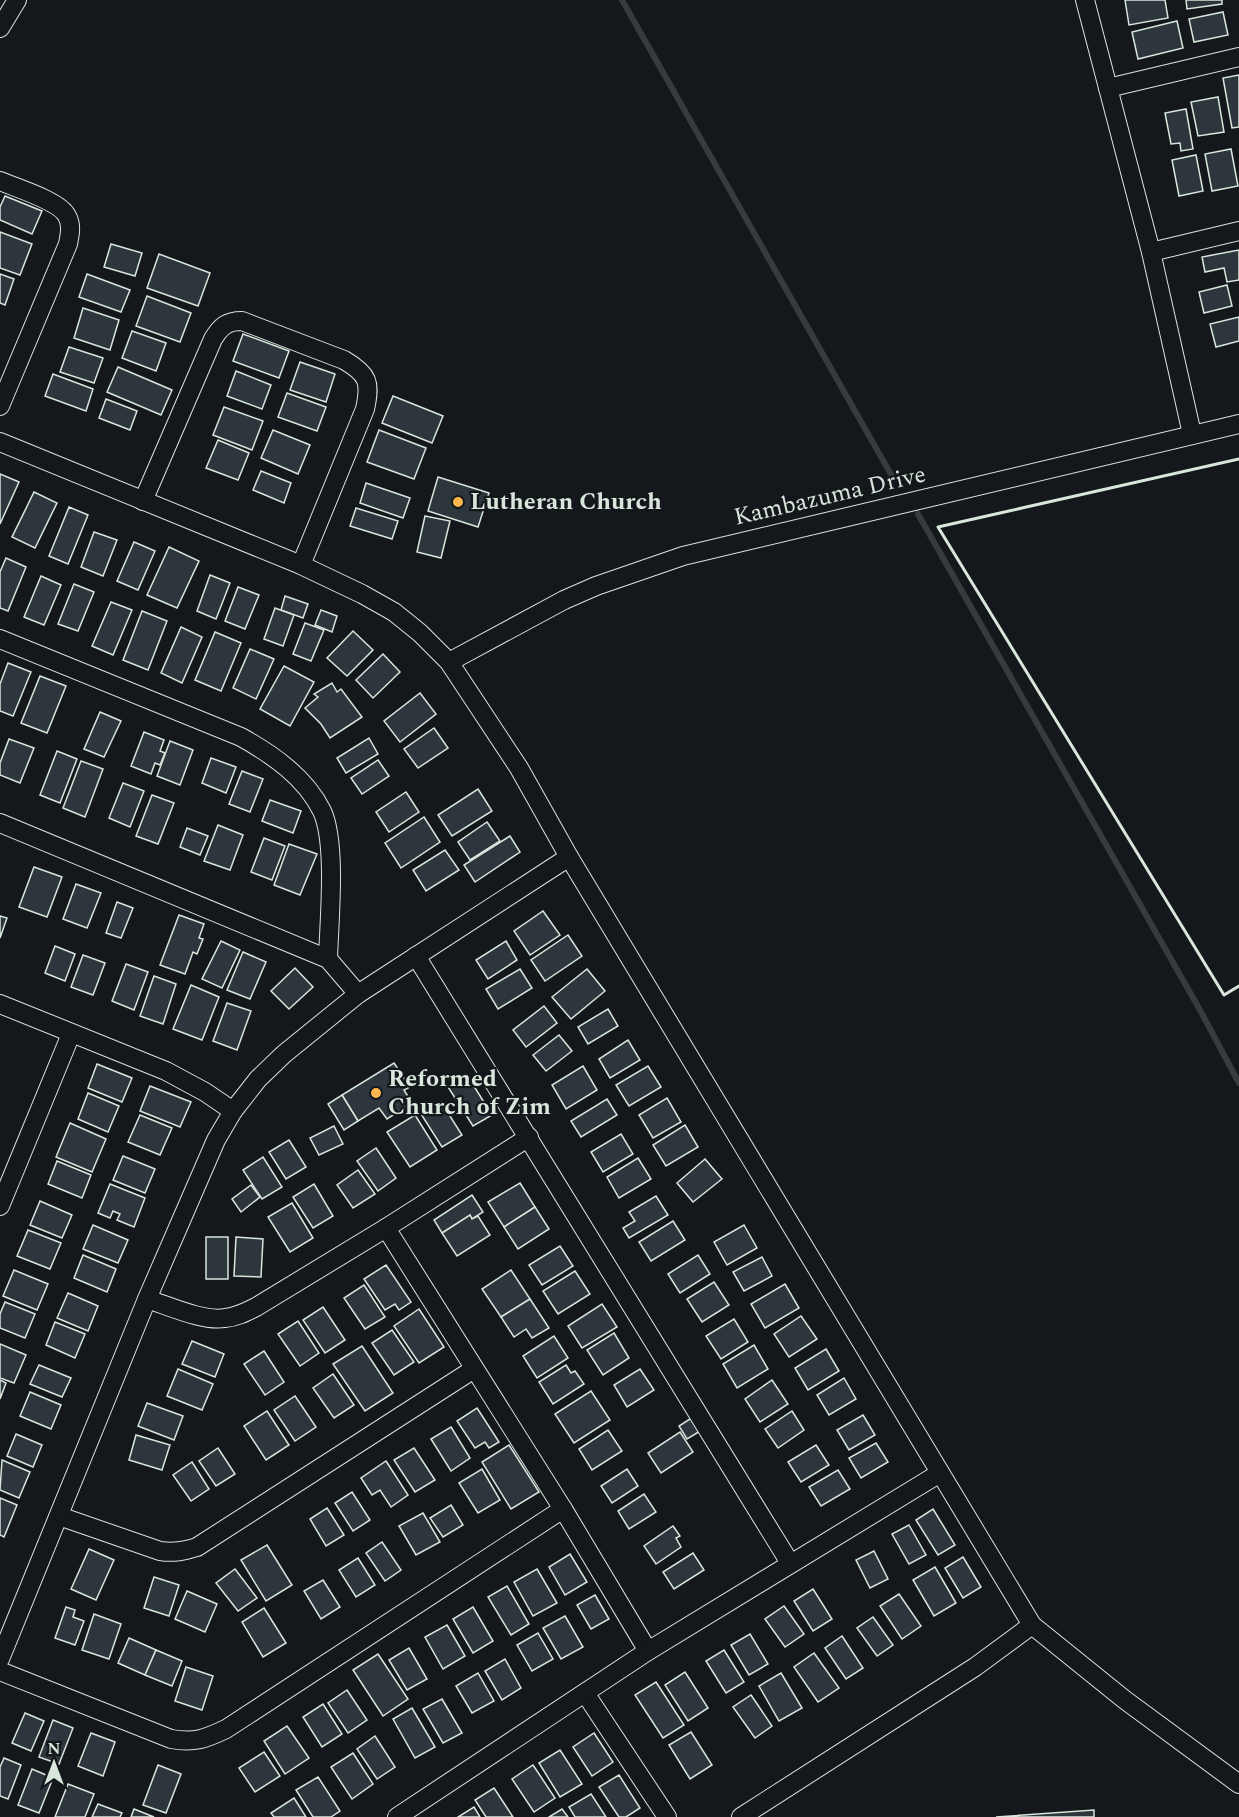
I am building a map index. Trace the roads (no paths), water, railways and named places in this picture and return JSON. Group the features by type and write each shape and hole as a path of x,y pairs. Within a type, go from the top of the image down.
{"street":[{"path":"0,28 17,0"},
{"path":"1085,0 1151,252 1192,434"},
{"path":"1108,88 1239,57"},
{"path":"0,181 56,205 67,214 71,228 68,244 0,406"},
{"path":"1151,252 1239,231"},
{"path":"143,501 213,339 230,321 242,321 344,360 357,368 366,378 369,391 365,409 302,565"},
{"name":"Kambazuma Drive","path":"449,662 564,600 596,586 683,556 1239,424"},
{"path":"0,442 302,565 362,594 394,612 420,633 449,662 519,768 569,857 1032,1625 1125,1700 1239,1784"},
{"path":"0,639 241,737 266,751 288,769 310,792 323,813 328,836 330,862 328,959"},
{"path":"0,823 328,959 358,994"},
{"path":"0,1659 147,1299 216,1140 233,1111 258,1079 284,1054 358,994 569,857"},
{"path":"416,956 530,1137 790,1563"},
{"path":"0,1004 166,1071 205,1092 233,1111"},
{"path":"0,1206 71,1034"},
{"path":"147,1299 205,1317 223,1319 238,1316 386,1228 530,1137"},
{"path":"386,1228 563,1509 648,1651"},
{"path":"59,1515 160,1551 172,1553 185,1551 197,1546 474,1369"},
{"path":"397,1817 648,1651 940,1473"},
{"path":"0,1671 171,1739 190,1742 206,1738 226,1729 563,1509"},
{"path":"741,1817 975,1667 1032,1625"},
{"path":"585,1693 667,1817"}],"waterway":[{"path":"622,0 893,478"},
{"path":"918,514 1200,1010 1239,1083"}],"place":[{"name":"Lutheran Church","path":"458,502"},
{"name":"Reformed Church of Zim","path":"376,1093"}]}
